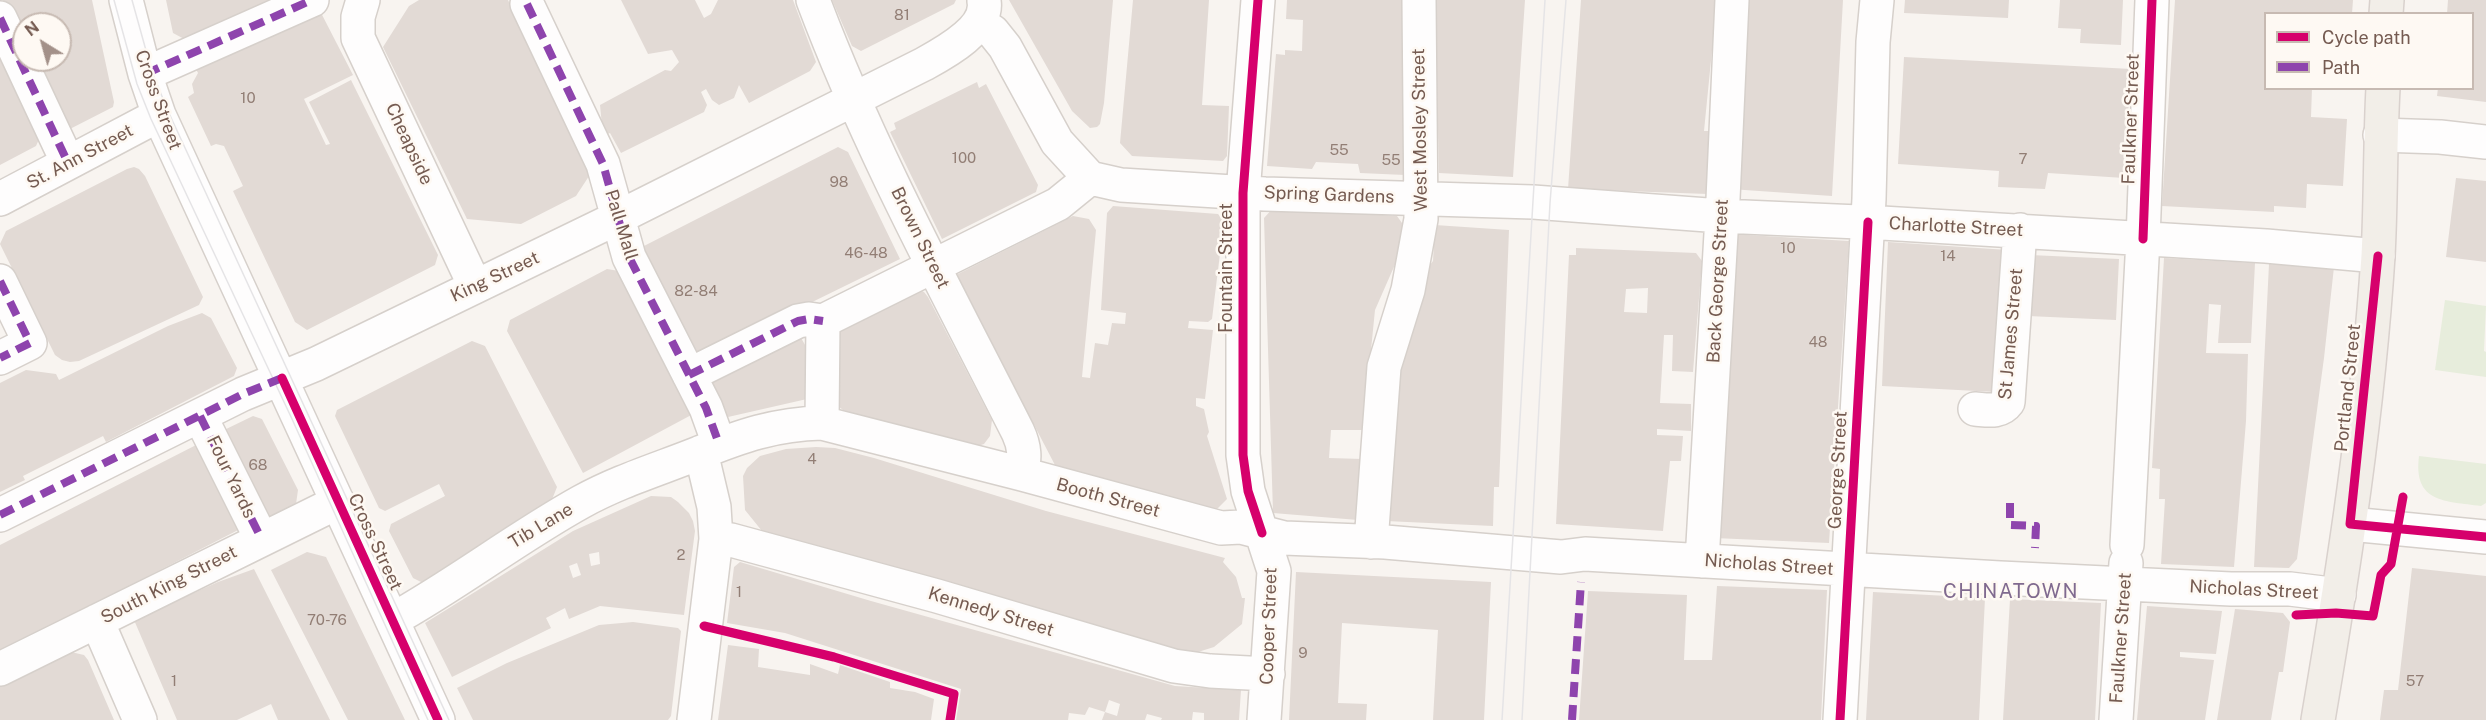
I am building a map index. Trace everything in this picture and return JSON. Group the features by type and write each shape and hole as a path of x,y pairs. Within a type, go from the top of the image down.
{"main road":[{"name":"Portland Street","path":"2318,720 2350,524 2378,256 2383,90"}],"street":[{"name":"Cross Street","path":"126,0 145,74 159,115 438,720"},
{"path":"145,74 312,0"},
{"name":"Cheapside","path":"363,0 358,17 358,38 475,285"},
{"name":"Brown Street","path":"813,0 852,99 933,266 1018,432 1025,459 1022,474"},
{"name":"Fountain Street","path":"1258,0 1243,192 1243,455 1248,491 1262,533"},
{"name":"West Mosley Street","path":"1371,542 1384,366 1408,290 1421,219 1419,0"},
{"name":"Back George Street","path":"1702,561 1731,0"},
{"name":"George Street","path":"1840,720 1868,222 1873,42 1877,0"},
{"name":"Faulkner Street","path":"2116,720 2143,239 2152,0"},
{"name":"Pall Mall","path":"527,4 603,164 629,257 706,408 716,539 694,720"},
{"path":"689,375 798,321 809,319 823,321 1058,204 1090,178 1057,142 981,11"},
{"name":"King Street","path":"0,515 243,394 282,378 617,218 924,64 952,48 981,11"},
{"path":"0,18 68,164"},
{"name":"St. Ann Street","path":"0,199 159,115"},
{"path":"2380,135 2440,136 2486,142"},
{"name":"Spring Gardens","path":"1090,178 1121,185 1243,192 1533,202"},
{"name":"Charlotte Street","path":"1533,202 1721,216 2020,230 2266,246 2378,256"},
{"name":"St James Street","path":"1976,409 1998,410 2004,408 2008,402 2020,230"},
{"path":"0,281 30,343 0,358"},
{"path":"822,423 823,321"},
{"name":"Four Yards","path":"200,416 261,538"},
{"name":"Booth Street","path":"710,448 780,426 822,423 1221,528 1241,527 1284,538 1523,553"},
{"name":"Tib Lane","path":"392,620 580,503 616,484 710,448"},
{"name":"South King Street","path":"0,669 261,538 338,502"},
{"path":"2350,524 2486,537"},
{"name":"Cooper Street","path":"1262,533 1274,571 1264,720"},
{"name":"Kennedy Street","path":"716,539 731,540 925,593 1174,666 1210,672 1268,674"},
{"name":"Nicholas Street","path":"1523,553 1702,561 1850,571 2126,562 2243,590 2290,589 2339,595"},
{"path":"97,621 140,720"}],"green space":[{"path":"2445,300 2486,306 2484,351 2486,352 2486,377 2435,370"},
{"path":"2419,456 2486,464 2486,503 2481,506 2455,503 2434,497 2421,483 2418,471"}],"building":[{"path":"3,0 92,0 114,102 113,107 66,131 35,72 72,72 72,12 12,12 12,21"},
{"path":"166,0 273,0 186,40 173,33"},
{"path":"419,0 508,0 593,170 576,196 521,224 467,219 383,47 409,6"},
{"path":"621,0 695,0 704,18 711,14 718,0 793,0 816,62 810,71 749,103 739,85 734,98 719,105 712,100 706,89 701,92 707,105 704,112 621,153 610,133 603,136 600,105 665,70 671,71 679,62 672,50 648,54"},
{"path":"832,0 956,0 954,4 861,51 852,46"},
{"path":"1009,0 1113,0 1104,103 1100,124 1097,127 1090,128 1072,111"},
{"path":"1133,0 1209,0 1202,105 1229,106 1227,156 1223,161 1132,156 1120,143"},
{"path":"1287,0 1403,0 1405,175 1360,173 1358,164 1316,162 1312,169 1267,166 1276,54 1285,55 1285,50 1302,51 1303,20 1286,19"},
{"path":"1435,0 1525,0 1513,177 1439,173"},
{"path":"1581,0 1717,0 1704,131 1712,131 1708,194 1568,189"},
{"path":"1742,0 1843,0 1832,196 1730,189"},
{"path":"1905,0 2009,0 2008,18 1904,13"},
{"path":"2060,0 2123,0 2121,45 2080,43 2081,29 2058,28"},
{"path":"2175,0 2353,0 2352,12 2264,12 2264,90 2312,90 2311,117 2347,119 2343,186 2307,184 2306,208 2274,206 2274,212 2162,206"},
{"path":"2448,0 2486,0 2486,102 2437,96 2438,90 2474,90 2474,12 2447,12"},
{"path":"318,7 353,75 304,99 326,145 330,144 309,102 351,80 438,255 435,265 307,330 295,322 233,191 243,186 224,146 216,144 211,146 188,97 194,93 192,84 198,73 195,67"},
{"path":"0,45 41,135 36,146 0,165"},
{"path":"1904,57 2131,69 2124,178 2048,173 2045,189 1998,187 1999,171 1898,164"},
{"path":"977,82 979,88 986,84 1038,185 1036,192 942,239 890,132 896,129 894,123"},
{"path":"838,147 848,152 900,259 700,357 642,247"},
{"path":"134,167 145,176 203,297 199,305 79,361 62,360 55,355 0,244 6,231"},
{"path":"2456,178 2486,181 2486,262 2446,257"},
{"path":"1113,206 1218,214 1224,221 1212,319 1208,322 1189,321 1188,328 1213,330 1205,399 1196,398 1196,406 1204,409 1209,432 1207,436 1227,499 1216,510 1056,467 956,275 1073,216 1089,219 1096,230 1082,377 1090,378 1095,343 1108,345 1112,323 1125,324 1126,313 1101,310 1107,213"},
{"path":"1274,207 1397,216 1407,230 1404,244 1375,310 1363,430 1331,430 1329,458 1363,459 1358,520 1273,513 1264,218"},
{"path":"1435,225 1509,230 1499,487 1494,487 1493,526 1386,521 1396,355 1415,326 1418,281 1433,261"},
{"path":"1730,234 1849,241 1829,543 1714,538"},
{"path":"1888,242 2008,250 1996,392 1882,386"},
{"path":"1576,248 1696,253 1702,261 1693,372 1672,371 1673,335 1664,335 1660,403 1691,404 1691,431 1657,429 1657,435 1683,436 1681,461 1670,461 1663,531 1556,524 1569,255 1576,255","holes":["1648,288 1647,313 1624,312 1626,289"]},
{"path":"2030,255 2119,259 2116,320 2028,316"},
{"path":"2164,258 2255,263 2251,343 2218,343 2221,305 2209,304 2206,353 2248,354 2246,421 2234,567 2161,564 2165,499 2159,499 2160,469 2152,468"},
{"path":"2269,264 2334,267 2297,559 2289,568 2254,567"},
{"path":"607,269 619,271 695,413 583,473 507,331 510,320"},
{"path":"918,289 928,297 992,420 990,436 984,444 966,447 843,410 838,406 837,334 840,327"},
{"path":"202,313 211,318 237,368 234,376 106,442 103,436 23,476 25,480 0,492 0,383 26,370 56,374 59,380 168,326"},
{"path":"796,329 813,359 807,399 728,417 704,374"},
{"path":"472,341 485,346 557,487 551,502 423,583 413,578 389,531 391,524 445,496 439,484 385,511 379,508 335,416 337,410"},
{"path":"253,416 262,419 298,490 296,504 267,519 220,432"},
{"path":"202,442 244,527 0,652 0,545"},
{"path":"835,448 874,458 1046,511 1225,558 1223,562 1236,577 1242,598 1245,598 1242,624 1214,647 1198,652 1196,657 845,558 762,531 745,510 743,476 747,468 760,456 786,449"},
{"path":"651,496 671,497 678,502 689,513 695,531 684,615 600,606 569,619 565,608 546,618 551,628 452,677 425,623 573,531","holes":["599,552 600,564 591,566 589,554","577,563 581,575 573,578 569,566"]},
{"path":"307,552 326,557 405,720 348,720 271,570"},
{"path":"740,562 1175,686 1241,690 1239,720 1204,720 1204,713 1193,712 1192,720 1161,720 1162,718 1147,714 1145,720 1102,720 1105,712 1089,707 1085,715 1069,713 1068,720 956,720 961,689 785,633 727,623 734,567","holes":["1109,700 1120,704 1117,716 1105,712"]},
{"path":"2412,568 2486,576 2486,720 2380,720 2384,690 2398,690"},
{"path":"254,569 330,720 278,720 271,704 237,720 177,720 134,620 218,582"},
{"path":"1296,572 1491,582 1484,720 1433,720 1438,630 1342,623 1338,703 1367,704 1366,720 1289,720"},
{"path":"1717,586 1827,590 1821,720 1579,720 1588,591 1687,595 1684,660 1712,660"},
{"path":"1873,592 1985,598 1979,720 1866,720"},
{"path":"2010,599 2101,603 2095,720 2003,720"},
{"path":"2147,606 2222,611 2216,654 2180,652 2180,657 2214,660 2205,720 2137,720"},
{"path":"2235,609 2283,613 2290,622 2283,672 2279,672 2271,720 2217,720"},
{"path":"633,622 678,628 681,631 671,716 668,720 473,720 457,688 507,663 599,625"},
{"path":"728,645 759,649 758,667 810,675 810,664 838,674 840,665 890,682 890,688 915,692 934,699 931,720 718,720"},
{"path":"71,652 84,655 88,660 114,720 0,720 0,684"}],"tram line":[{"path":"114,0 137,84 151,119 292,419 428,720"},
{"path":"132,0 152,72 168,111 449,720"},
{"path":"1502,720 1545,0"},
{"path":"1522,720 1550,203 1566,0"}],"marked path":[{"path":"145,74 312,0"},
{"path":"527,4 603,164 629,257 706,408 719,444"},
{"path":"0,18 68,163"},
{"path":"0,281 30,343 0,358"},
{"path":"689,375 798,321 809,319 823,321"},
{"path":"0,515 243,394 282,378"},
{"path":"200,416 261,538"},
{"path":"2010,503 2010,525 2036,526 2035,548"},
{"path":"1572,720 1581,582"}],"cycle path":[{"path":"1258,0 1243,193 1243,455 1248,491 1262,533"},
{"path":"2143,239 2152,0"},
{"path":"1840,720 1868,222"},
{"path":"2378,256 2350,524 2486,537"},
{"path":"282,378 438,720"},
{"path":"2296,615 2336,613 2373,616 2381,575 2391,564 2403,497"},
{"path":"704,626 834,657 954,694 950,720"}],"district":[{"name":"CHINATOWN","path":"2011,592"}]}
